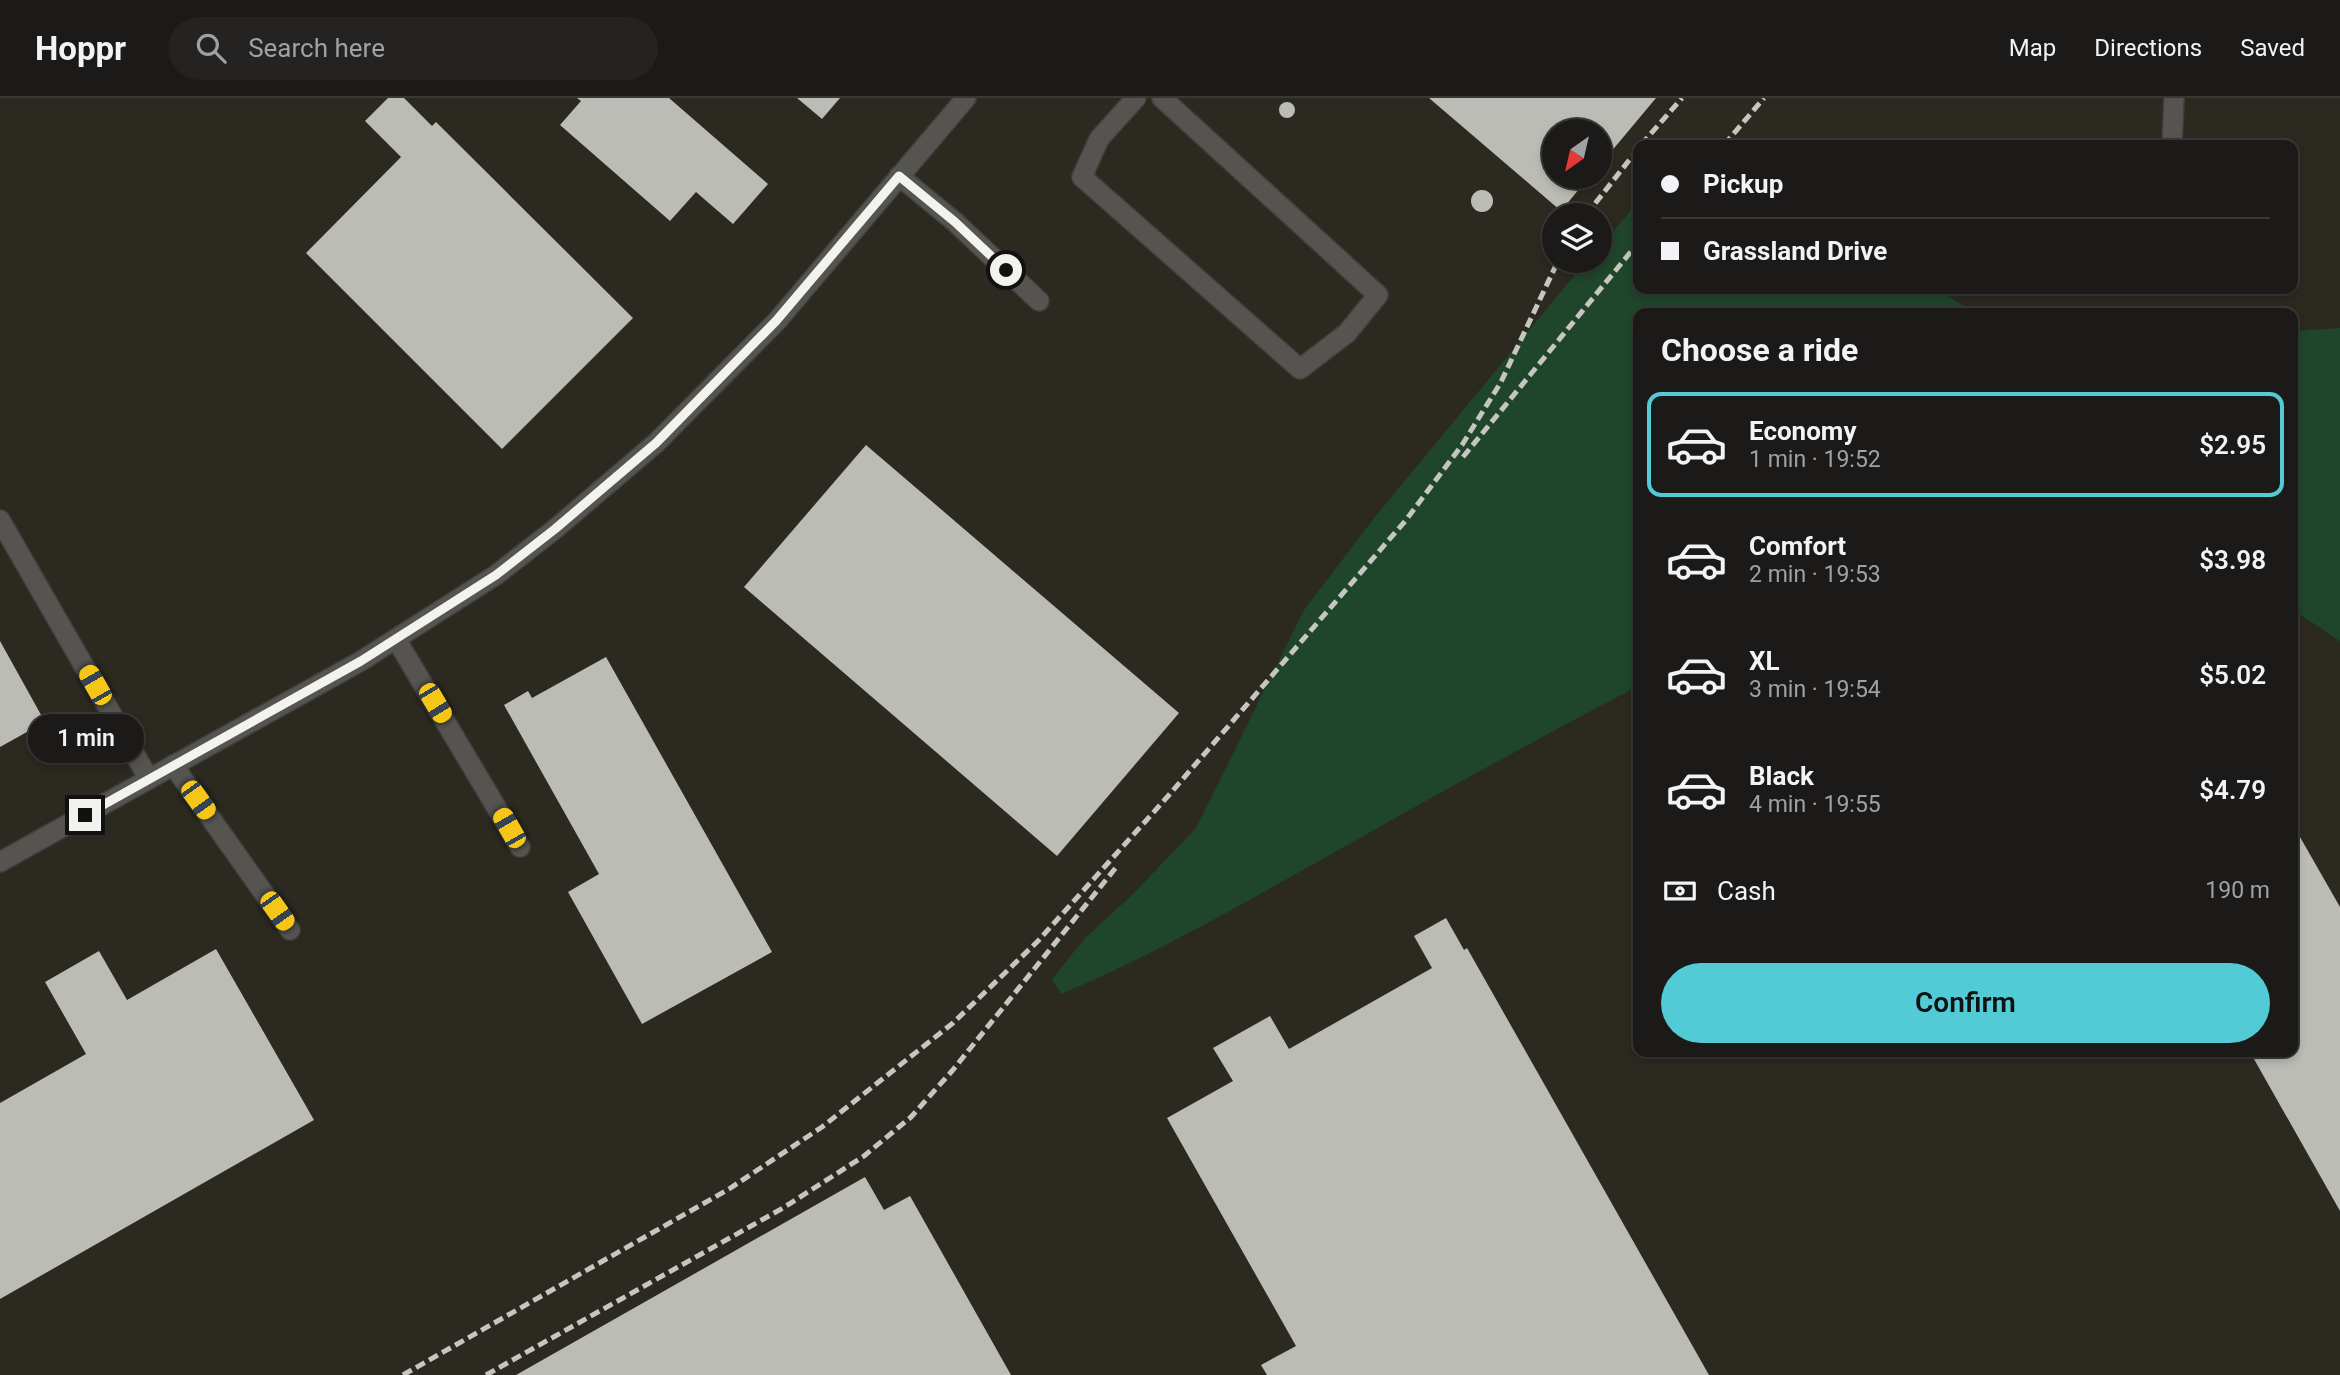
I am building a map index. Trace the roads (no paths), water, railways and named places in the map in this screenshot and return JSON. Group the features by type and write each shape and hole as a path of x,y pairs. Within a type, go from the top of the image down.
{"street":[{"path":"0,862 361,661 496,575 555,529 656,443 776,321 966,98"},
{"path":"1136,98 1099,139 1082,177 1300,369 1347,333 1378,295 1162,98"},
{"path":"2172,140 2174,98"},
{"path":"899,176 955,222 1040,301"},
{"path":"0,520 149,779"},
{"path":"396,639 520,847"},
{"path":"173,765 290,930"}],"railway":[{"path":"1645,140 1682,98"},
{"path":"1728,140 1764,98"},
{"path":"1595,203 1633,155"},
{"path":"1463,457 1633,249"},
{"path":"403,1375 729,1189 822,1127 953,1023 1038,941 1169,795 1406,520 1462,445 1501,382 1552,273"},
{"path":"486,1375 783,1208 864,1156 911,1117 952,1071 1118,865"}]}
